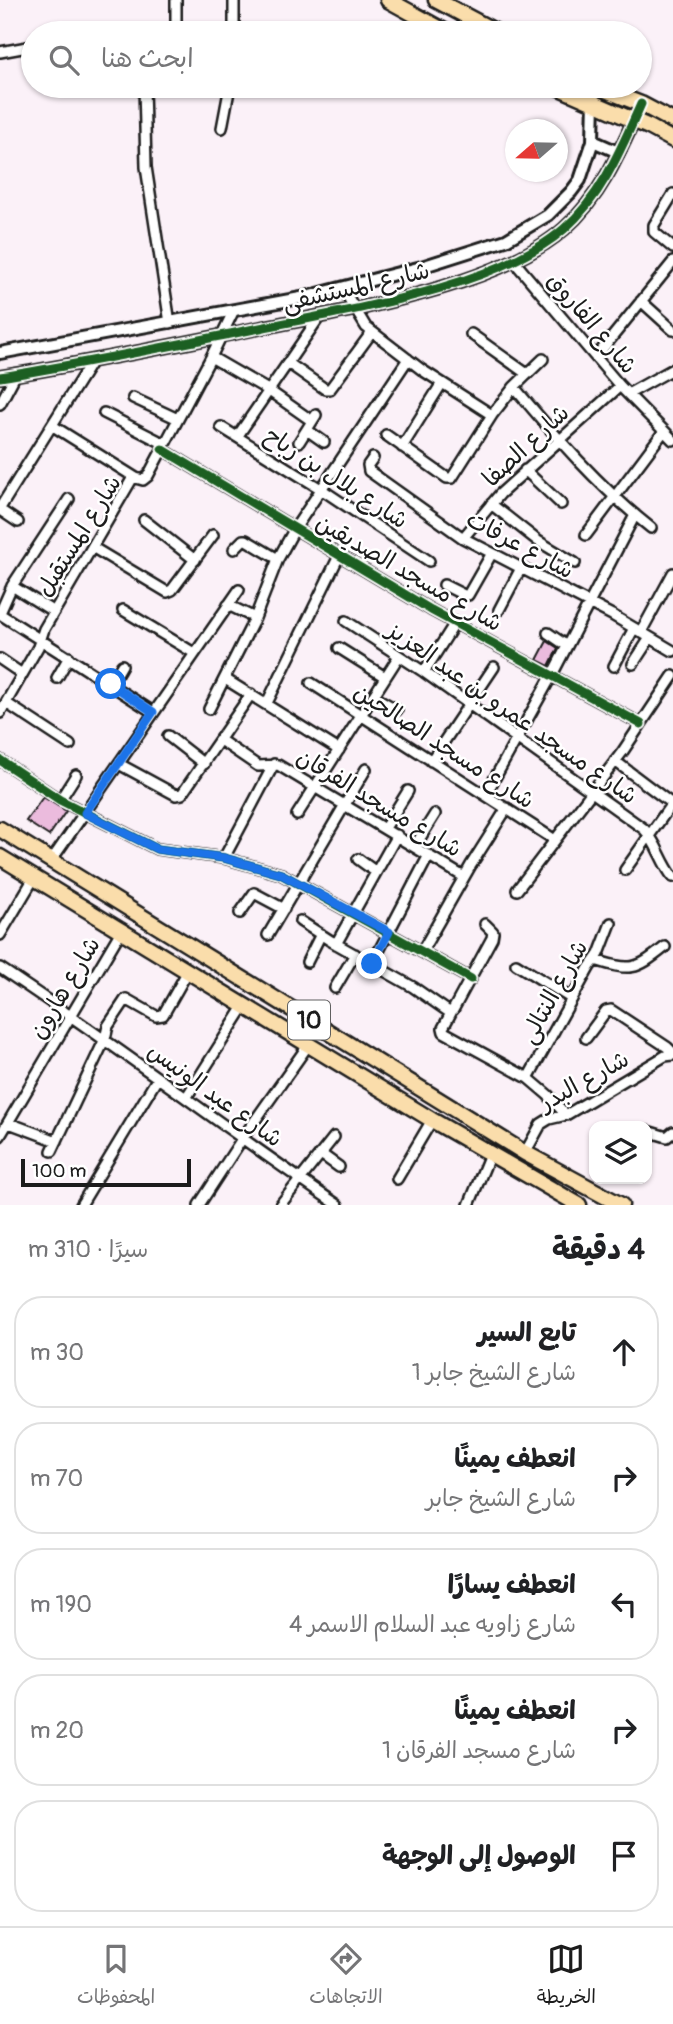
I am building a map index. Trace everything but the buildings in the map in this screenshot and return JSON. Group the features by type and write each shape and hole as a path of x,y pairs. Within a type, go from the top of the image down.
{"main road":[{"path":"388,0 426,21"},
{"path":"436,0 475,21"},
{"path":"581,98 673,140"},
{"path":"626,98 673,121"},
{"name":"10","path":"0,829 525,1153 621,1205"},
{"name":"10","path":"0,857 432,1120 579,1205"}],"street":[{"path":"176,0 176,21"},
{"path":"234,0 234,21"},
{"path":"0,52 21,48"},
{"path":"144,98 146,167 170,323"},
{"path":"222,128 228,98"},
{"name":"شارع المستشفى","path":"0,353 233,312 343,289 492,246 548,215 571,192 587,164 593,141 595,98"},
{"name":"شارع المستشفى","path":"0,376 92,361 320,316 439,288 513,260 562,231 582,212 599,190 641,104"},
{"path":"593,141 618,152"},
{"path":"673,194 654,225 654,232 673,248"},
{"name":"شارع الفاروق","path":"513,260 620,386 673,440"},
{"path":"596,356 673,262"},
{"path":"343,289 361,321 372,332 442,383 492,415"},
{"path":"641,301 673,330"},
{"name":"شارع المستقبل","path":"0,713 54,612 132,480 146,479 233,312"},
{"path":"237,437 320,316"},
{"path":"288,363 325,389 330,389 372,332"},
{"path":"471,334 527,374"},
{"path":"42,345 45,369"},
{"path":"211,357 314,418 299,442"},
{"path":"209,709 255,618 278,559 294,530 408,359"},
{"path":"386,435 447,478 452,478 492,415 514,387 544,359"},
{"path":"18,522 0,509 92,361"},
{"path":"628,394 673,369"},
{"path":"0,404 16,374"},
{"path":"402,447 442,383"},
{"name":"شارع الصفا","path":"463,538 491,504 526,470 620,386"},
{"path":"514,387 558,440 614,498 650,528"},
{"path":"134,398 178,419"},
{"name":"شارع مسجد الصديقين","path":"104,413 164,446 294,530 455,623 641,724"},
{"path":"53,426 136,478"},
{"name":"شارع بلال بن رباح","path":"222,427 429,561"},
{"path":"307,430 324,442"},
{"path":"586,535 663,431"},
{"name":"شارع عرفات","path":"373,458 368,465 369,471 463,538 589,603 673,651"},
{"path":"526,470 561,504"},
{"path":"69,499 12,586 0,614 153,712"},
{"path":"491,504 538,541 575,563"},
{"path":"486,794 552,675 635,515"},
{"path":"144,520 194,560"},
{"path":"92,547 164,592 172,590 213,535"},
{"path":"234,549 246,540 278,559"},
{"path":"444,585 468,595 492,553"},
{"path":"267,703 339,556"},
{"path":"499,610 521,568"},
{"path":"614,666 673,573"},
{"path":"12,586 54,612"},
{"path":"51,861 239,590"},
{"path":"228,605 255,618"},
{"path":"123,610 194,653"},
{"name":"شارع مسجد عمرو بن عبد العزيز","path":"346,621 518,738 650,835 673,877"},
{"path":"424,672 455,623"},
{"path":"548,633 567,646"},
{"path":"633,664 650,638"},
{"path":"339,648 385,677"},
{"path":"297,815 399,656"},
{"path":"57,678 69,657"},
{"path":"0,659 22,674"},
{"path":"111,684 122,665"},
{"path":"431,761 494,667"},
{"path":"517,890 615,761 673,676"},
{"path":"225,679 339,750"},
{"name":"شارع مسجد الصالحين","path":"312,683 555,840"},
{"path":"119,764 176,795 182,794 251,694"},
{"path":"373,696 397,710"},
{"path":"6,703 70,745"},
{"path":"169,736 204,764"},
{"name":"شارع مسجد الفرقان","path":"220,740 258,766 274,764 315,787 464,877"},
{"path":"0,760 60,800 157,849 260,866 299,883 471,979"},
{"path":"615,761 672,805 625,870"},
{"name":"شارع مسجد الفرقان","path":"224,858 274,764"},
{"path":"268,935 366,769"},
{"path":"60,800 76,775"},
{"path":"385,828 408,791"},
{"path":"422,951 507,808"},
{"path":"415,846 435,814"},
{"path":"336,944 397,835"},
{"path":"372,964 429,855"},
{"path":"358,859 376,872"},
{"path":"0,935 34,878"},
{"path":"240,913 254,893 284,909"},
{"path":"300,921 413,987 447,1012 452,1011"},
{"name":"شارع النتالى","path":"528,1079 595,960 611,923"},
{"path":"485,924 492,932 492,938 443,1028 444,1032 528,1079 548,1095 566,1115"},
{"name":"شارع هارون","path":"0,1136 121,931"},
{"path":"307,962 321,934"},
{"path":"595,960 620,968 633,967 643,964 665,947"},
{"path":"335,988 355,954"},
{"path":"516,964 572,999"},
{"name":"شارع عبد الونيس","path":"0,968 70,1014 157,1079 338,1205"},
{"path":"52,1152 105,1039 108,1026 127,998 156,1016 163,1015 188,971"},
{"path":"186,1098 245,1005"},
{"path":"586,1038 606,1011 611,1010 646,1032 673,1054"},
{"path":"199,1205 309,1044"},
{"name":"شارع البدر","path":"525,1153 541,1124 566,1115 665,1056 673,1054"},
{"path":"80,1205 157,1079"},
{"path":"397,1179 432,1120"},
{"path":"9,1123 57,1142"},
{"path":"652,1132 667,1137 673,1132"},
{"path":"280,1205 334,1137"},
{"path":"321,1154 339,1167"},
{"path":"469,1205 491,1154"}],"cycle path":[{"path":"0,377 130,354 377,304 461,282 500,267 535,249 564,229 577,216 600,187 641,104"},
{"path":"162,449 431,610 641,724"},
{"path":"0,760 60,800 157,849 224,858 281,874 471,979"}],"route":[{"path":"111,684 153,712 85,813 157,849 260,866 299,883 389,932 372,964"}]}
